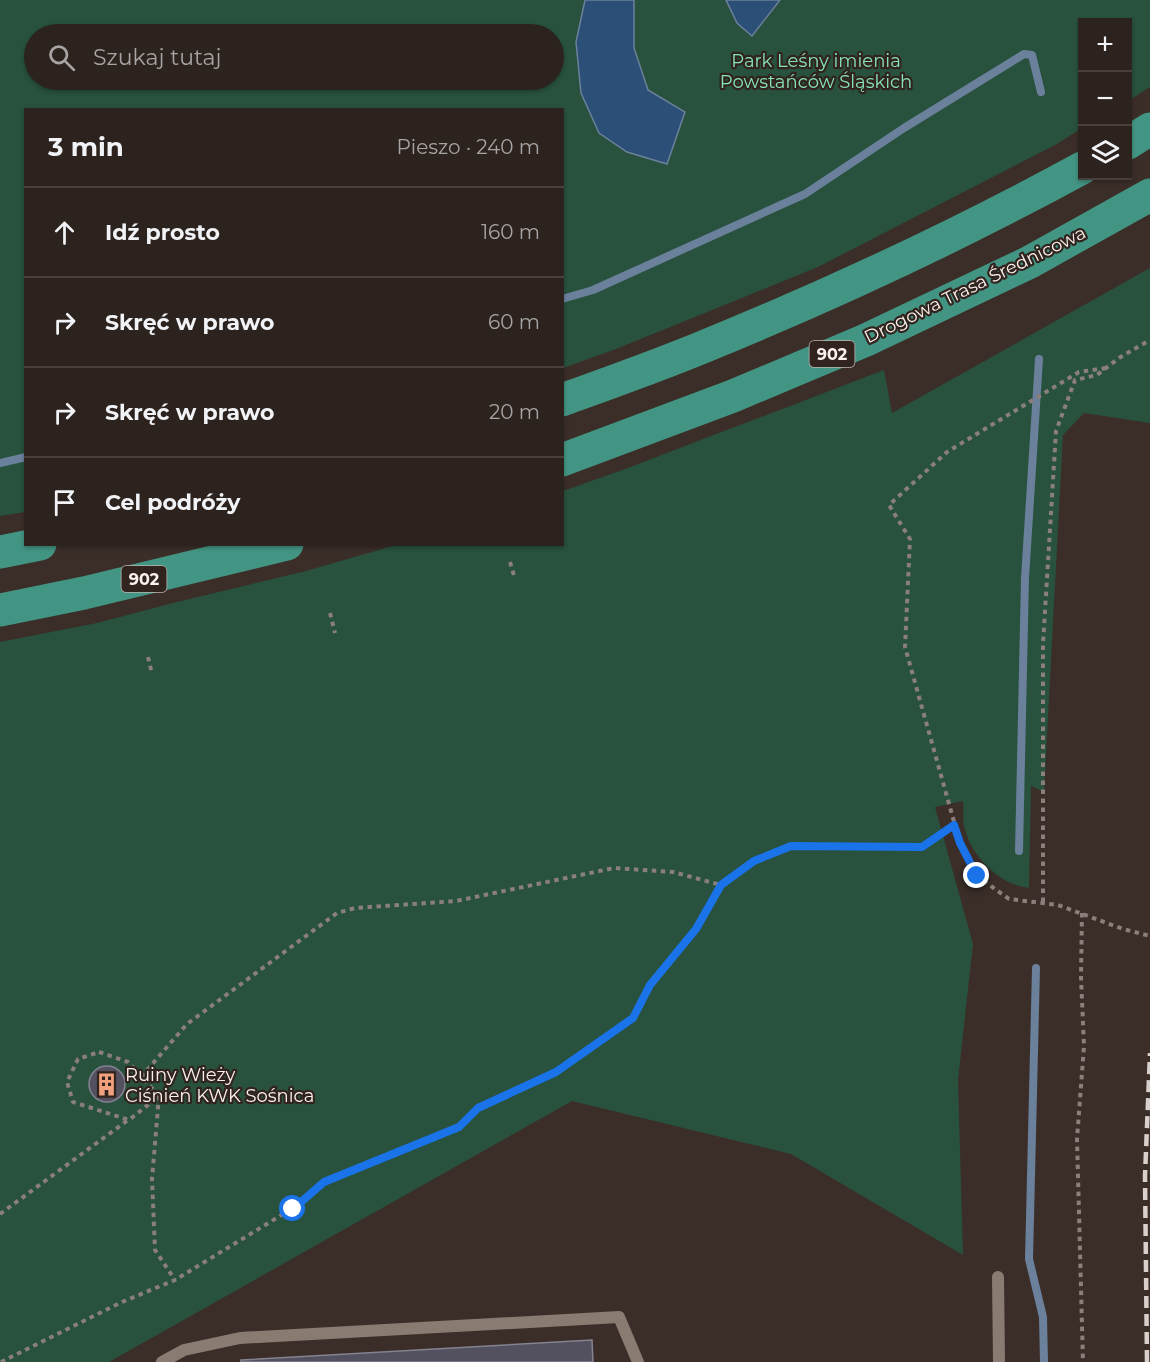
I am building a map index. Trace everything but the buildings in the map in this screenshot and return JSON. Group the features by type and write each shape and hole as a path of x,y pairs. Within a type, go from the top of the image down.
{"main road":[{"path":"1132,140 1150,129"},
{"path":"564,399 701,348 845,287 1078,171"},
{"name":"Drogowa Trasa Średnicowa","path":"564,459 734,396 866,340 1030,262 1150,195"},
{"path":"0,552 30,546"},
{"name":"902","path":"0,610 84,593 279,546"}],"lane":[{"path":"998,1277 999,1362"},
{"path":"162,1362 184,1350 240,1338 619,1317 638,1362"}],"path":[{"path":"1043,902 1043,644 1056,431 1075,380 1097,375 1119,358 1150,340"},
{"path":"1106,368 1080,372 947,452 889,505 910,539 905,647 954,825 960,843 977,876 1009,899 1058,904 1123,929 1150,936"},
{"path":"510,562 515,579"},
{"path":"330,613 335,633"},
{"path":"148,657 152,674"},
{"path":"1,1362 122,1302 175,1280 293,1209 324,1182 459,1127 478,1108 556,1072 633,1018 650,985 696,929 721,885 754,861 791,846 922,847 954,825"},
{"path":"141,1077 187,1024 337,913 355,908 456,901 614,868 673,872 721,885"},
{"path":"1082,914 1081,977 1084,1047 1077,1139 1083,1362"},
{"path":"129,1120 73,1102 67,1082 78,1059 99,1052 128,1062 159,1096 152,1179 155,1250 175,1280"},
{"path":"0,1214 159,1096"}],"green space":[{"name":"Park Leśny imienia Powstańców Śląskich","path":"0,0 585,0 576,42 581,93 599,133 648,90 634,48 634,0 726,0 737,23 752,36 780,0 1150,0 1150,87 1132,98 1132,18 1078,18 1078,131 1057,144 818,267 616,349 564,368 564,108 24,108 24,512 0,516"},
{"path":"1150,268 1150,423 1084,413 1063,435 1044,792 1031,786 1029,888 1008,882 981,860 965,830 963,801 935,807 973,944 958,1080 963,1255 791,1154 572,1101 109,1362 0,1362 0,642 97,623 306,571 393,546 564,546 564,491 884,370 892,413"}],"water":[{"path":"585,0 634,0 634,48 648,90 685,112 667,164 627,152 599,133 581,93 576,42"},
{"path":"726,0 780,0 752,36 737,23"}],"waterway":[{"path":"564,298 593,290 805,194 904,128 1024,54 1032,55 1041,92"},
{"path":"1019,851 1025,578 1039,359"},
{"path":"0,463 24,457"},
{"path":"1036,968 1029,1259 1043,1317 1044,1362"}],"railway":[{"path":"1147,1362 1145,1176 1150,1053"}],"place":[{"name":"Ruiny Wieży Ciśnień KWK Sośnica","path":"107,1085"}],"route":[{"path":"293,1209 324,1182 459,1127 478,1108 556,1072 633,1018 650,985 696,929 721,885 754,861 791,846 922,847 954,825 960,843 977,876"}]}
